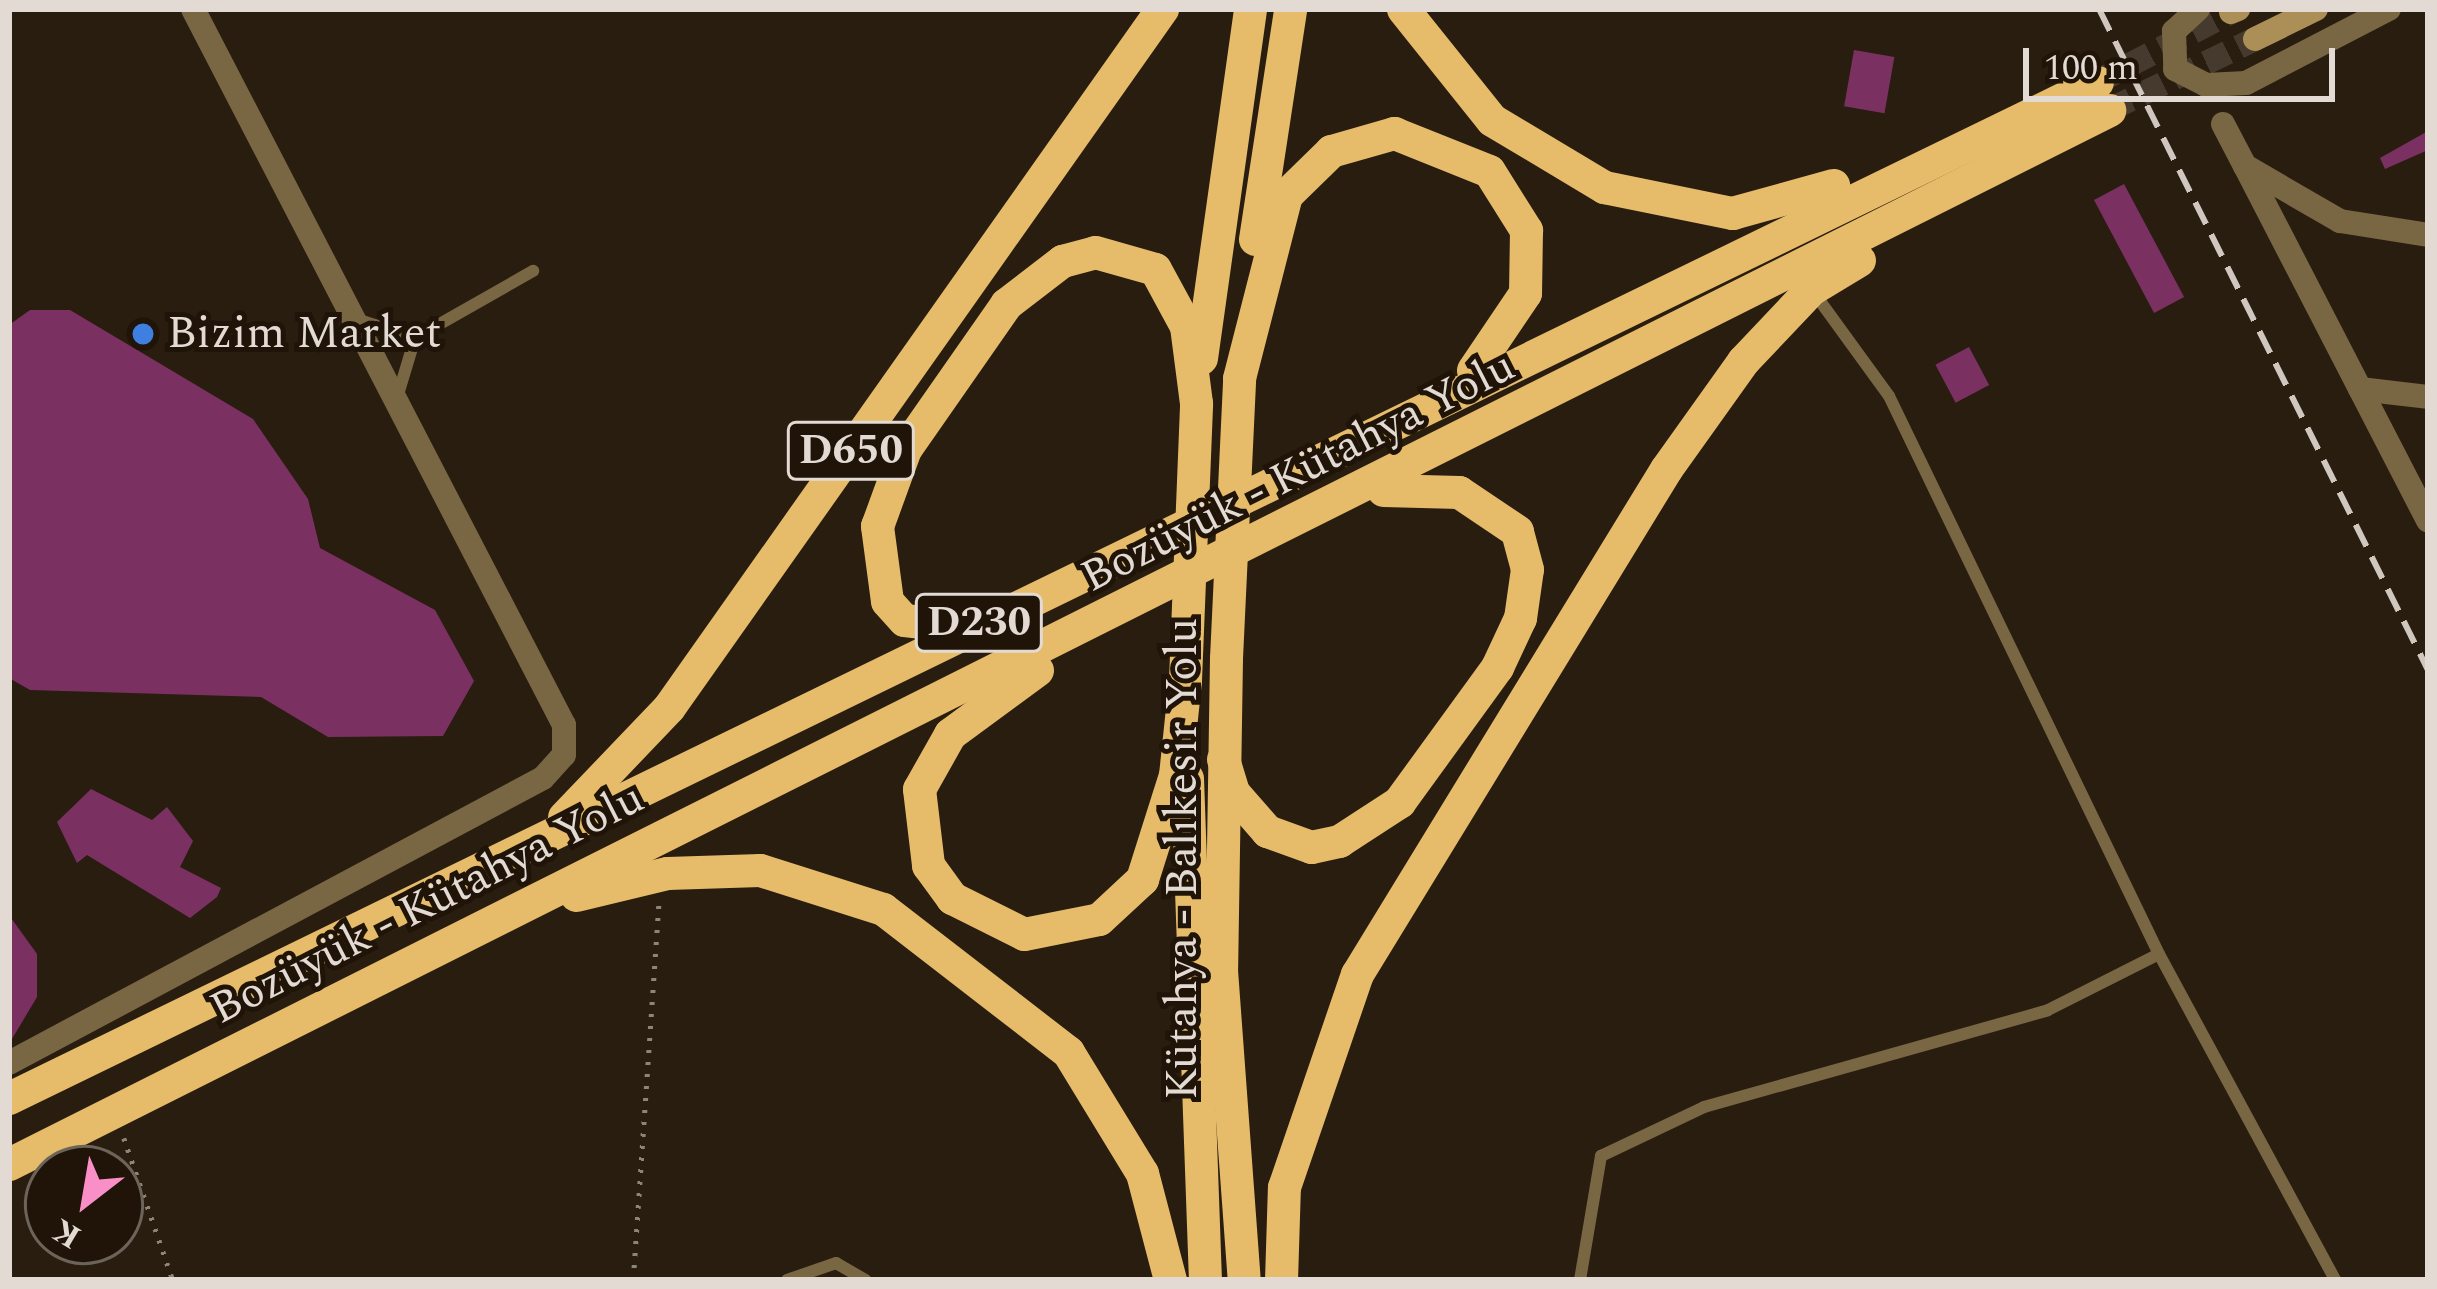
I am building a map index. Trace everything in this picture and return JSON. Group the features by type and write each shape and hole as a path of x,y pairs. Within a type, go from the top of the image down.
{"highway":[{"name":"D650","path":"505,860 586,798 669,707 1162,9"},
{"name":"Kütahya - Balıkesir Yolu","path":"1204,1280 1190,1102 1185,680 1196,403 1250,9"},
{"name":"Kütahya - Balıkesir Yolu","path":"1244,1280 1227,1113 1222,759 1239,378 1290,9"},
{"path":"1403,9 1462,92 1525,145 1604,187 1691,210 1774,208 2103,96"},
{"name":"Bozüyük - Kütahya Yolu","path":"9,1097 505,860 1454,387 2103,96"},
{"name":"Bozüyük - Kütahya Yolu","path":"9,1164 1352,496 2103,96"},
{"path":"1281,1280 1284,1187 1357,974 1666,470 1811,289 2103,96"},
{"name":"D230","path":"1239,378 1286,195 1331,151 1394,133 1489,171 1526,230 1530,263 1513,321 1454,387"},
{"path":"971,627 904,620 874,568 877,526 904,449 1006,304 1062,261 1095,252 1155,269 1186,326 1196,403"},
{"path":"1222,759 1233,792 1267,831 1311,847 1339,842 1399,802 1497,667 1520,618 1527,569 1517,531 1459,492 1401,486 1352,496"},
{"path":"1110,618 933,755 918,832 952,898 1024,934 1059,933 1124,899 1162,828 1185,680"},
{"name":"D230","path":"505,914 667,873 760,870 822,884 883,909 1005,995 1112,1111 1142,1173 1170,1280"}],"main road":[{"path":"2254,38 2316,9"}],"street":[{"path":"9,1063 543,778 564,755 564,725 393,411 193,9"},
{"path":"2198,9 2174,31 2175,69 2206,85 2246,83 2389,9"},
{"path":"2223,124 2428,521"},
{"path":"2245,166 2340,221 2428,235"},
{"path":"2360,389 2428,397"}],"lane":[{"path":"393,411 415,338 533,271"},
{"path":"1811,289 1888,396 2159,955 2335,1280"},
{"path":"344,315 415,338"},
{"path":"1580,1280 1600,1156 1704,1106 2048,1010 2159,955"},
{"path":"787,1280 836,1263 865,1280"}],"path":[{"path":"633,1280 667,873"},
{"path":"115,1111 172,1280"}],"building":[{"path":"1854,50 1894,57 1884,113 1844,106"},
{"path":"2428,131 2428,150 2385,169 2380,158"},
{"path":"2124,184 2184,297 2154,313 2094,200"},
{"path":"30,310 70,310 253,419 308,499 320,548 435,610 474,681 443,736 328,737 261,697 30,690 9,678 9,325"},
{"path":"1969,347 1989,385 1956,403 1935,365"},
{"path":"91,789 152,820 167,807 193,841 180,867 221,888 217,897 190,918 87,855 77,863 57,822"},
{"path":"9,915 37,954 37,997 9,1044"}],"tunnel":[{"path":"2097,82 2231,12"},
{"path":"2109,110 2255,39"}],"railway":[{"path":"2099,9 2428,670"}],"place":[{"name":"Bizim Market","path":"143,334"}]}
